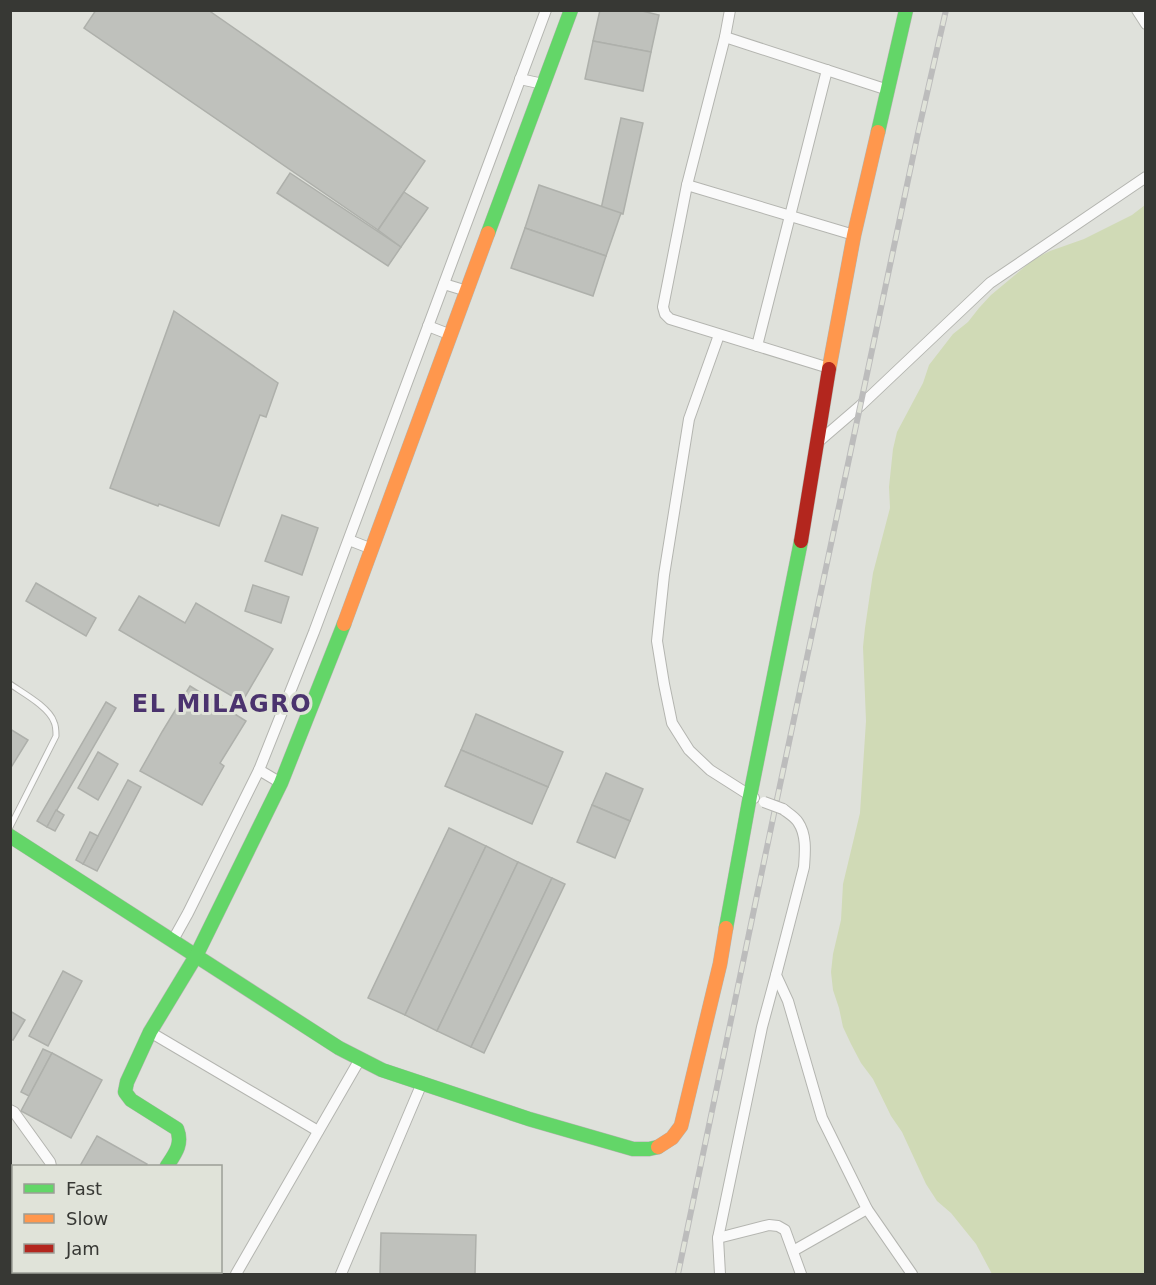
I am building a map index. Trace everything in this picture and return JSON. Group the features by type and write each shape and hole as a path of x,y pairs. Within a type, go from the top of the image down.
{"street":[{"path":"173,940 259,770 314,633 546,10"},
{"path":"168,1165 180,1144 181,1136 177,1129 131,1100 124,1092 127,1082 150,1032 196,956 281,783 334,651 571,10"},
{"path":"730,10 687,185 663,307 670,319 829,368"},
{"path":"10,836 339,1048 382,1070 529,1119 633,1149 658,1148 674,1138 681,1126 720,964 750,796 806,514 816,443 854,235 906,10"},
{"path":"1137,10 1146,24"},
{"path":"725,37 888,90"},
{"path":"757,346 827,70"},
{"path":"520,79 543,84"},
{"path":"816,443 860,406 990,283 1146,177"},
{"path":"687,185 854,235"},
{"path":"444,284 466,291"},
{"path":"428,326 450,335"},
{"path":"719,335 689,419 664,575 657,641 664,684 672,723 689,750 710,770 750,796 783,809 798,822 804,835 805,850 804,867 762,1027 718,1238 720,1275"},
{"path":"348,540 372,549"},
{"path":"259,770 281,783"},
{"path":"776,975 788,1001 822,1118 867,1209 912,1275"},
{"path":"150,1032 318,1131"},
{"path":"236,1275 360,1059"},
{"path":"341,1275 422,1083"},
{"path":"10,1110 20,1120 51,1165"},
{"path":"793,1251 867,1209"},
{"path":"718,1238 770,1225 778,1226 786,1230 801,1275"}],"lane":[{"path":"10,684 50,714 54,721 56,736 10,827"}],"green space":[{"path":"1145,205 1145,1274 992,1274 976,1244 951,1213 937,1201 926,1184 902,1132 851,1044 843,1027 833,990 831,972 841,920 843,884 860,813 866,721 863,647 865,628 873,573 890,508 889,487 897,432 923,383 929,365 953,334 968,322 991,295 1034,259 1084,239 1132,215"}],"building":[{"path":"96,10 208,10 425,161 378,230 84,28"},
{"path":"600,10 638,10 659,15 651,52 593,41"},
{"path":"593,41 651,52 643,91 585,79"},
{"path":"621,118 643,123 623,214 601,209"},
{"path":"290,173 401,247 388,266 277,193"},
{"path":"539,185 621,213 606,256 525,228"},
{"path":"404,192 428,208 401,247 378,230"},
{"path":"525,228 606,256 593,296 511,268"},
{"path":"174,311 278,383 266,417 260,415 219,526 110,488"},
{"path":"282,515 318,528 302,575 265,561"},
{"path":"36,583 96,618 86,636 26,601"},
{"path":"253,585 289,597 281,623 245,611"},
{"path":"139,596 185,623 196,603 273,649 242,702 119,630"},
{"path":"190,686 246,721 220,763 224,766 202,805 140,771"},
{"path":"106,702 116,708 47,827 37,821"},
{"path":"476,714 563,752 548,787 461,750"},
{"path":"10,729 28,740 10,769"},
{"path":"461,750 548,787 532,824 445,786"},
{"path":"98,752 118,764 98,800 78,788"},
{"path":"606,773 643,789 630,821 592,805"},
{"path":"128,780 141,787 97,871 83,864"},
{"path":"592,805 630,821 615,858 577,842"},
{"path":"56,810 64,815 55,831 47,827"},
{"path":"449,828 486,846 405,1015 368,998"},
{"path":"90,832 98,836 83,864 76,860"},
{"path":"486,846 518,862 437,1031 405,1015"},
{"path":"518,862 552,878 471,1047 437,1031"},
{"path":"552,878 565,884 484,1053 471,1047"},
{"path":"63,971 82,981 48,1046 29,1036"},
{"path":"10,1011 25,1020 13,1040 10,1039"},
{"path":"43,1049 52,1053 29,1096 21,1092"},
{"path":"52,1053 102,1080 71,1138 21,1111"},
{"path":"97,1136 147,1164 146,1165 81,1165"},
{"path":"381,1233 476,1235 475,1274 380,1274"}],"railway":[{"path":"678,1274 918,133 946,10"}],"traffic: fast":[{"path":"488,233 571,10"},
{"path":"878,132 906,10"},
{"path":"726,928 801,541"},
{"path":"168,1165 179,1144 177,1129 131,1100 125,1092 127,1082 150,1032 196,956 281,783 344,624"},
{"path":"10,836 339,1048 382,1070 529,1119 633,1149 658,1147"}],"traffic: slow":[{"path":"829,369 854,235 878,132"},
{"path":"344,624 488,233"},
{"path":"658,1147 672,1138 681,1126 720,964 726,928"}],"traffic: jam":[{"path":"801,541 829,369"}],"district":[{"name":"EL MILAGRO","path":"222,704"}]}
